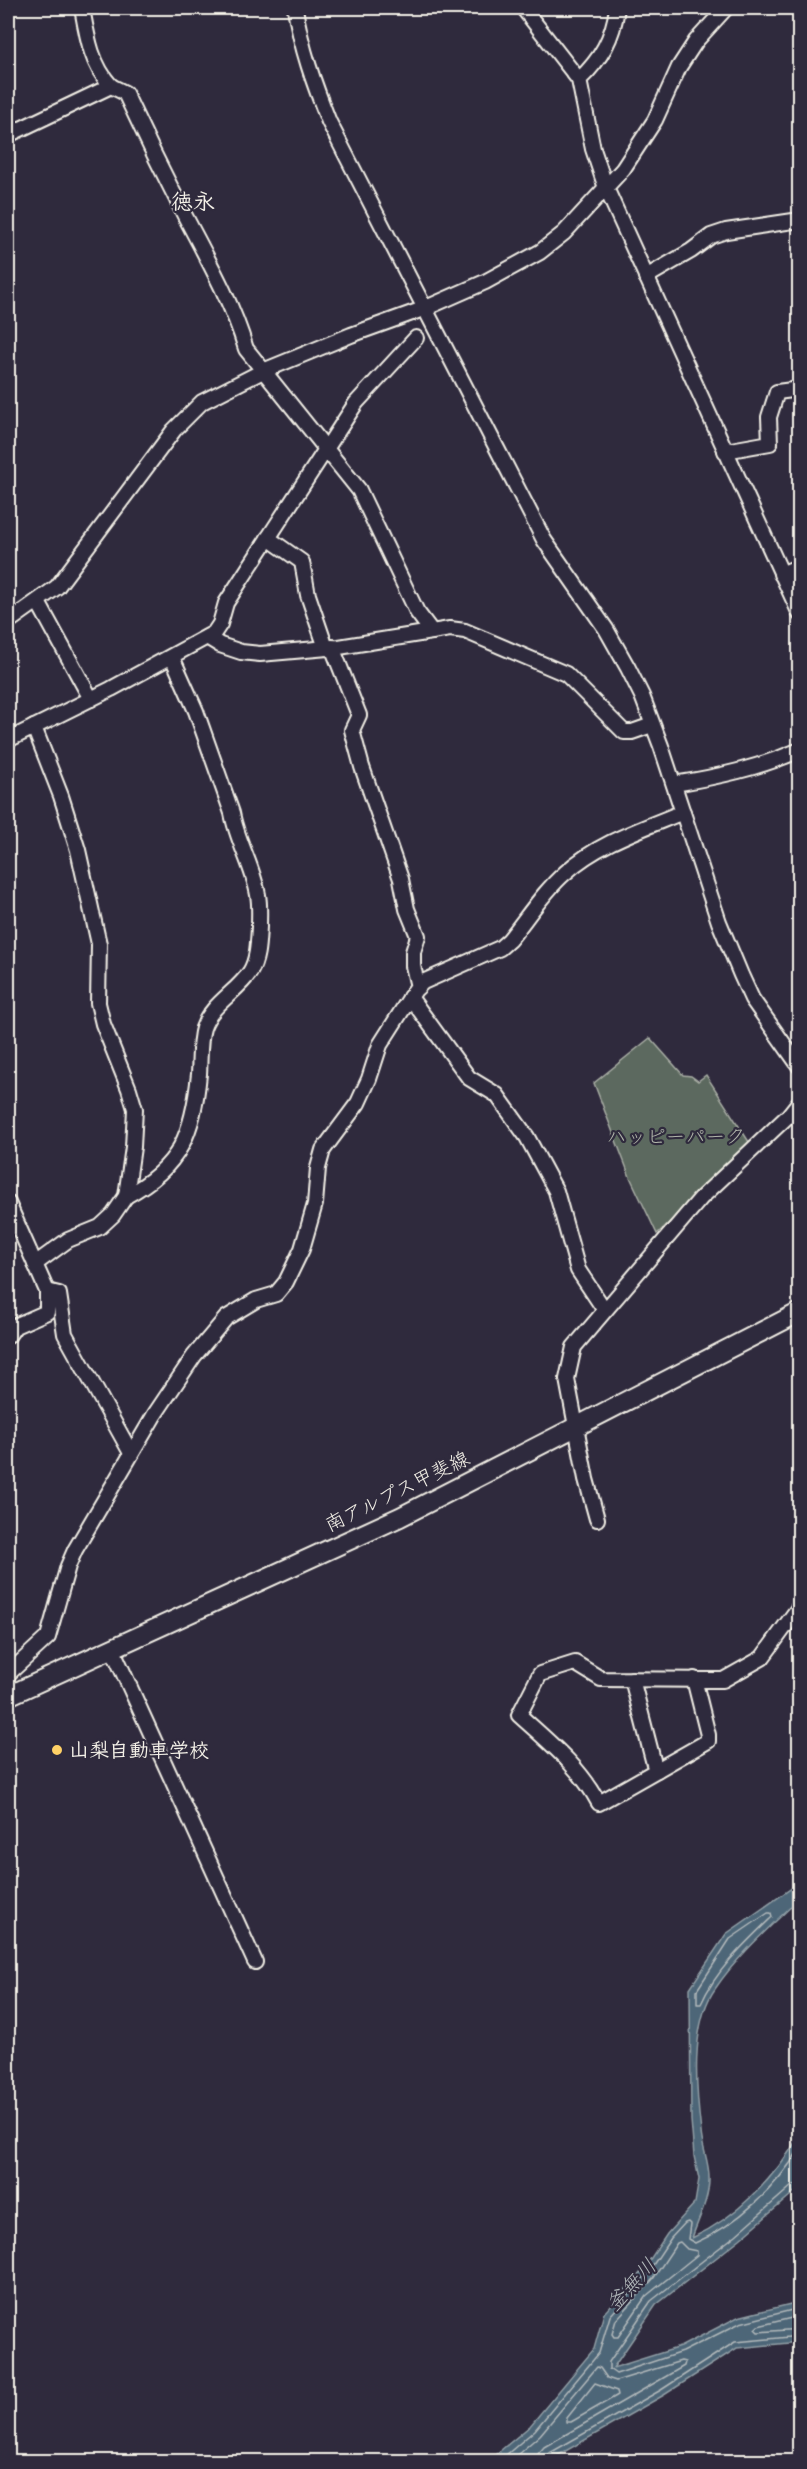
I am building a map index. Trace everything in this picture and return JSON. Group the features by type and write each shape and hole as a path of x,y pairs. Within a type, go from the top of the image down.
{"main road":[{"name":"南アルプス甲斐線","path":"8,1696 400,1517 800,1311"}],"street":[{"path":"82,8 88,43 99,73 111,86 125,93 156,160 224,290 238,322 246,349 359,490 417,612 432,632"},
{"path":"295,8 298,30 311,79 329,122 544,540 610,634 642,696 674,784 719,922 741,975 752,999 800,1067"},
{"path":"524,8 579,80 593,149 606,188 800,614"},
{"path":"579,80 595,65 610,40 617,8"},
{"path":"8,622 38,602 68,574 174,430 202,402 263,371 351,335 426,308 500,275 540,252 564,233 606,188 638,148 655,120 679,67 696,41 726,8"},
{"path":"8,135 111,86"},
{"path":"646,277 711,237 726,231 800,220"},
{"path":"8,740 207,637 220,624 226,603 356,403 416,338"},
{"path":"725,451 770,443 769,417 777,392 800,389"},
{"path":"268,538 302,562 308,595 359,715 352,730 354,739 401,879 407,909 418,936 413,952 414,992 469,1078 497,1095 527,1137 556,1191 578,1270 604,1309"},
{"path":"781,574 800,566"},
{"path":"38,602 91,699"},
{"path":"207,637 220,645 241,652 260,654 329,647 450,629 465,632 566,675 624,732 632,732 652,725"},
{"path":"126,1196 149,1184 166,1169 180,1148 192,1121 203,1028 215,1008 250,972 256,955 258,896 250,866 196,711 172,657"},
{"path":"34,727 61,796 78,850 99,944 99,1003 103,1024 135,1109 133,1147 126,1196 113,1215 100,1227 68,1240 35,1264"},
{"path":"674,784 712,778 772,762 800,750"},
{"path":"8,1674 48,1637 68,1566 75,1550 160,1405 226,1318 256,1300 276,1294 286,1282 302,1249 315,1204 318,1168 323,1150 358,1103 381,1045 414,992 423,982 500,948 564,873 594,852 615,840 683,812"},
{"path":"597,1519 586,1479 567,1379 569,1360 574,1347 604,1309 701,1198 788,1116 800,1101"},
{"path":"8,1203 47,1291 47,1312 15,1326 8,1336"},
{"path":"47,1291 59,1293 65,1334 131,1453"},
{"path":"694,1679 708,1741 599,1803 587,1781 519,1715 536,1680 545,1672 575,1663 601,1679 694,1679 723,1680 762,1658 800,1606"},
{"path":"112,1648 255,1962"},
{"path":"632,1679 657,1770"}],"green space":[{"name":"ハッピーパーク","path":"650,1038 683,1075 691,1076 698,1081 706,1075 751,1145 657,1234 630,1177 594,1083"}],"water":[{"name":"釜無川","path":"799,1883 799,1899 755,1942 724,1977 707,2004 702,2020 698,2039 697,2078 709,2185 692,2238 724,2219 753,2195 778,2167 799,2136 799,2188 740,2239 656,2305 613,2368 680,2347 738,2317 799,2302 799,2342 737,2348 664,2395 548,2461 488,2461 530,2426 594,2349 604,2313 643,2270 667,2234 695,2203 699,2179 694,2156 691,2120 690,1988 726,1934"}],"place":[{"name":"山梨自動車学校","path":"57,1750"}],"district":[{"name":"徳永","path":"193,201"}]}
